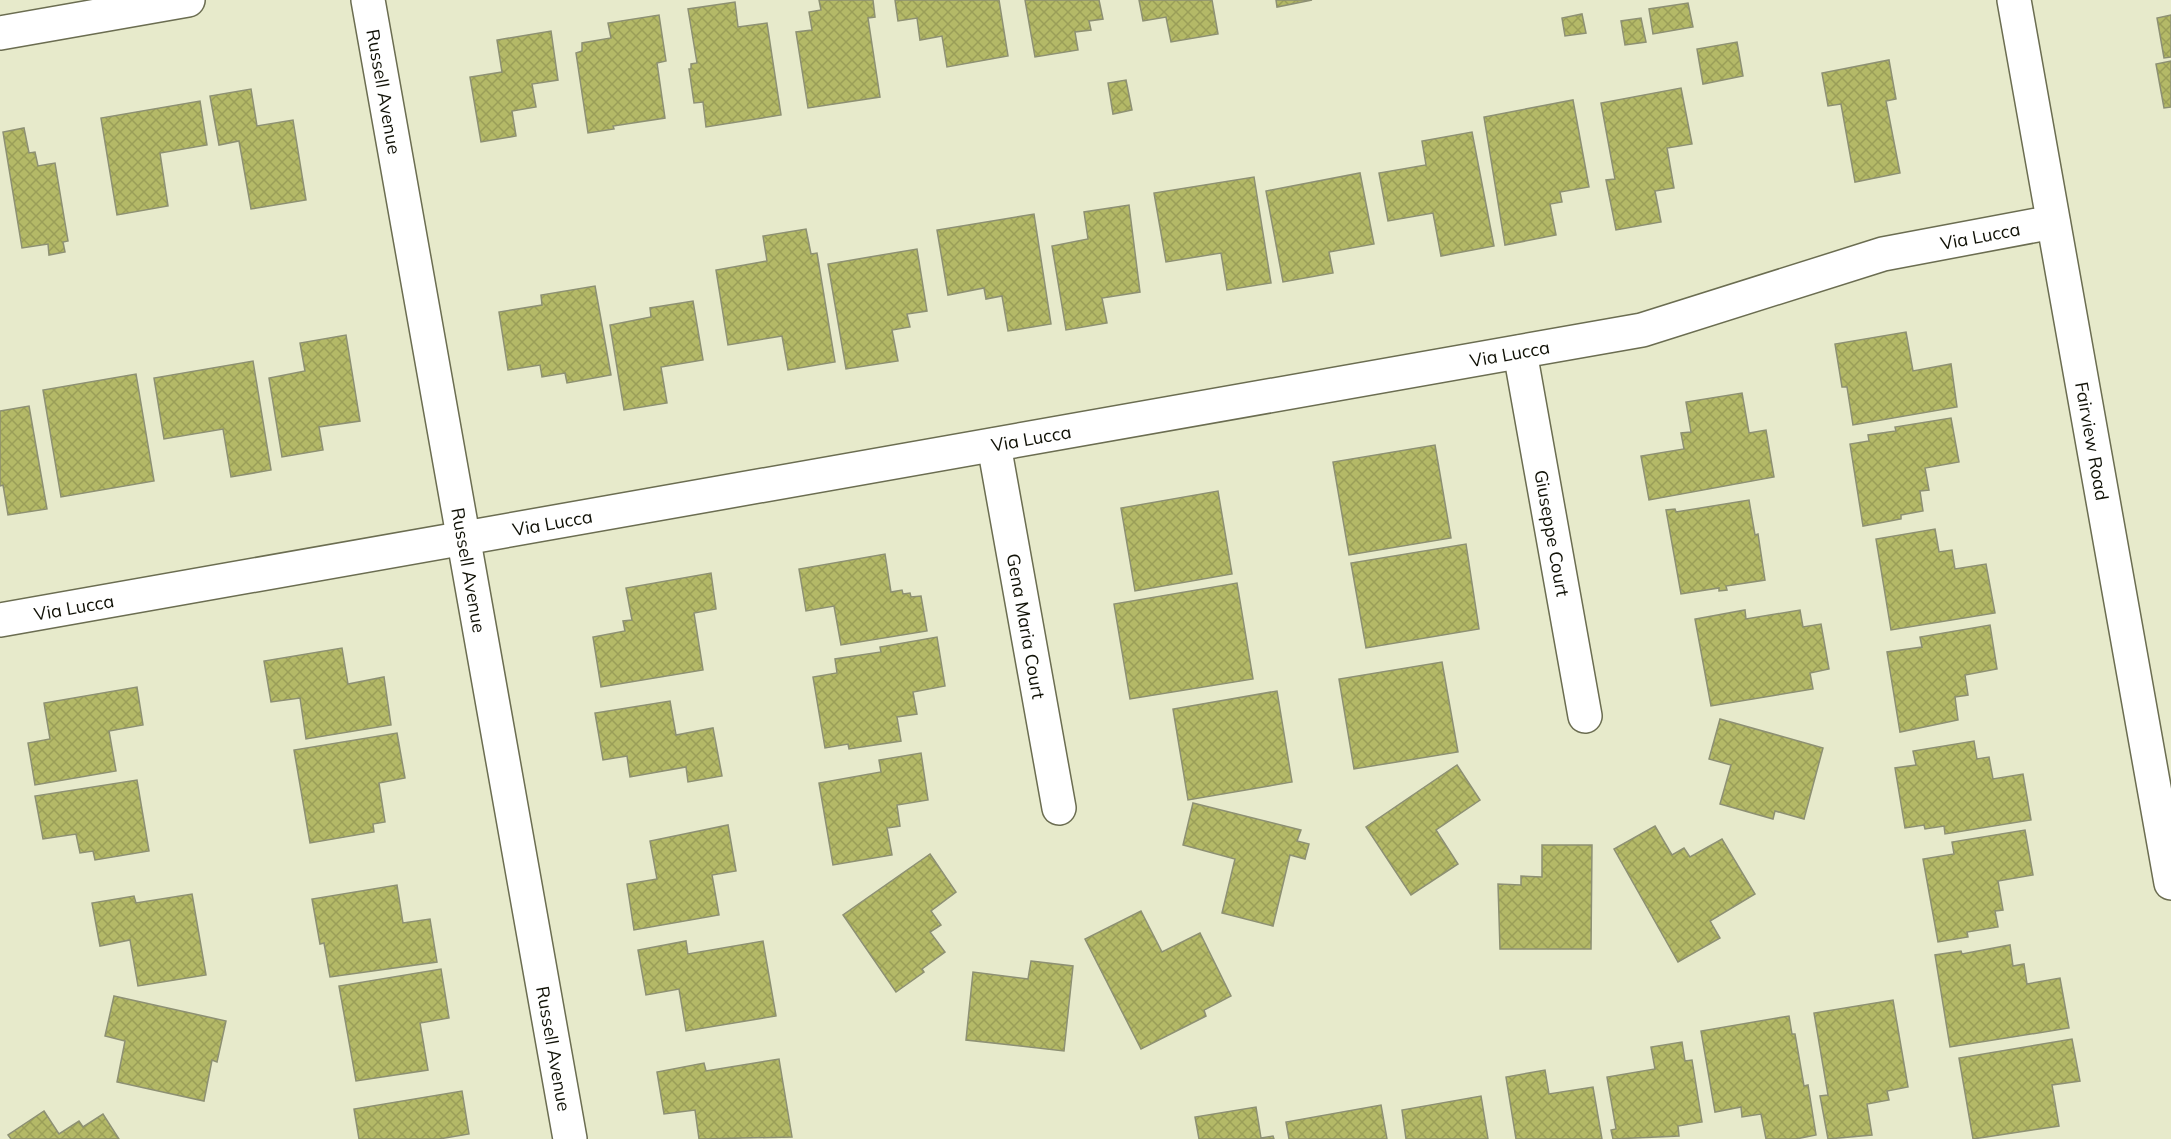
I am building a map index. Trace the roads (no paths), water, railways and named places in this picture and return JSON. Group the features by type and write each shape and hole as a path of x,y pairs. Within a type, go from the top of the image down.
{"street":[{"path":"0,33 188,0"},
{"name":"Russell Avenue","path":"368,0 570,1139"},
{"name":"Fairview Road","path":"2014,0 2171,883"},
{"name":"Via Lucca","path":"0,620 1642,330 1883,254 2054,222"},
{"name":"Giuseppe Court","path":"1520,352 1585,716"},
{"name":"Gena Maria Court","path":"994,445 1059,808"}]}
